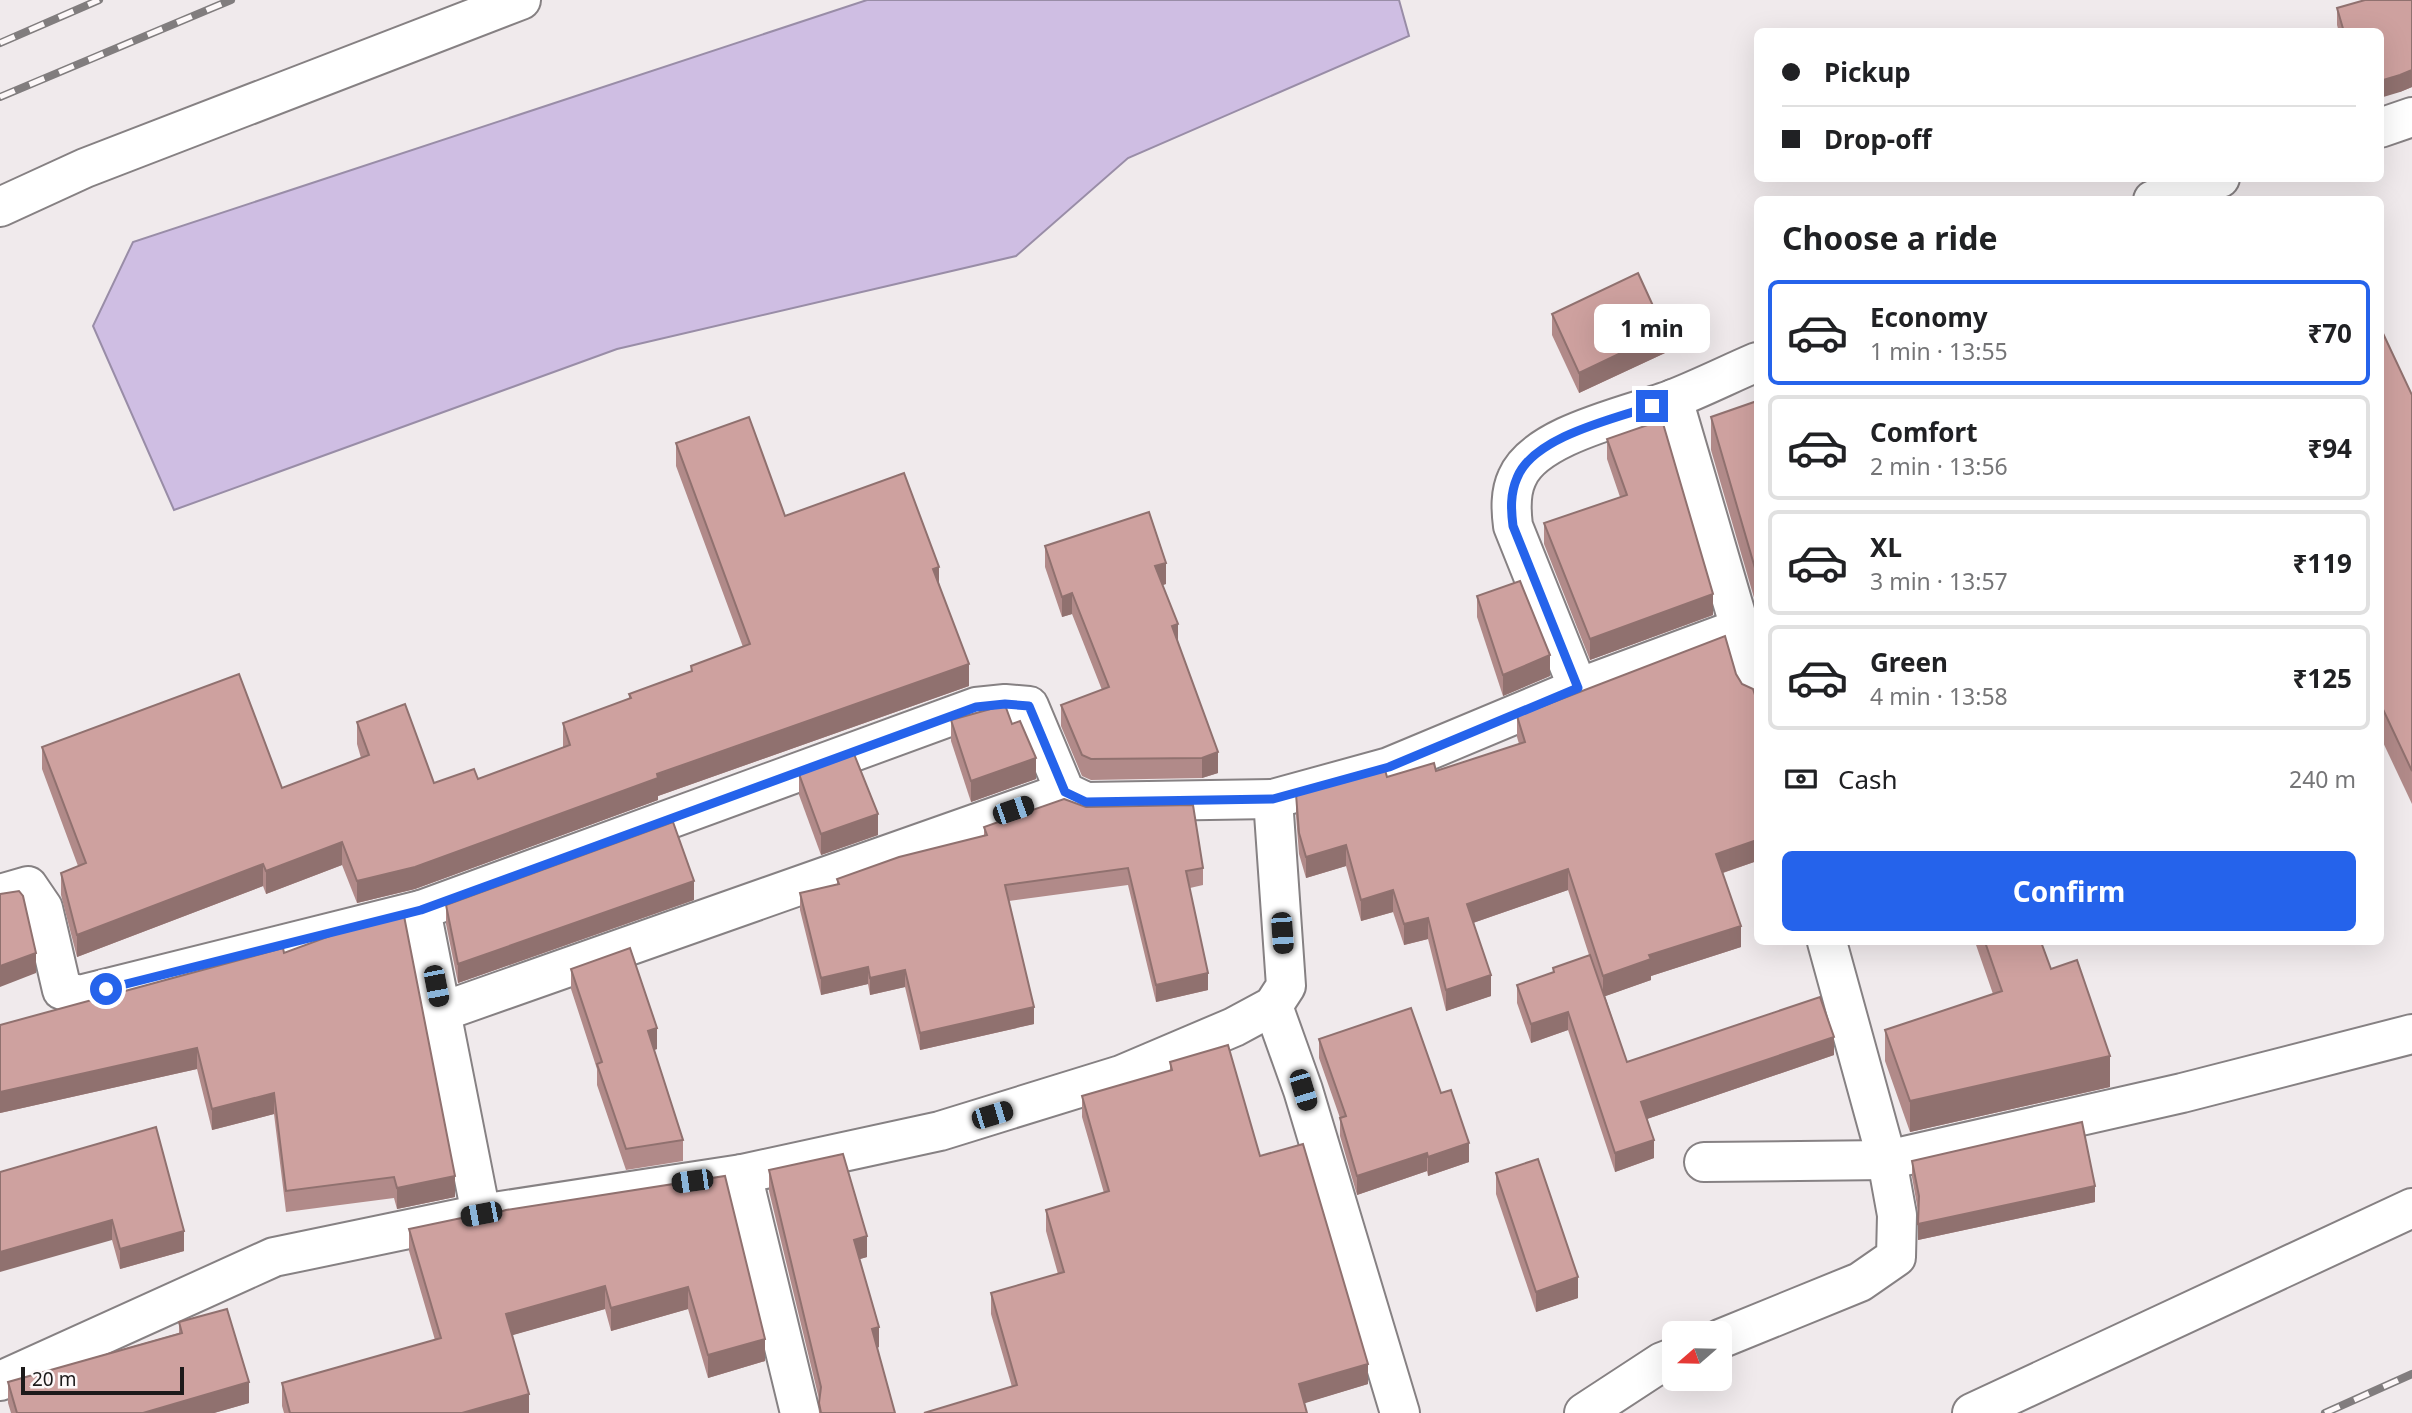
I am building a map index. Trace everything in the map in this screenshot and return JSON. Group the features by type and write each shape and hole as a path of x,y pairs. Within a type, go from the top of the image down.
{"street":[{"path":"0,207 85,168 521,0"},
{"path":"2384,127 2412,117"},
{"path":"2165,196 2208,182"},
{"path":"1578,688 1513,526 1511,502 1517,476 1531,459 1565,436 1673,399 1754,363"},
{"path":"1673,399 1749,629 1754,666"},
{"path":"0,894 28,886 43,908 62,990 80,995 421,910 976,707 1005,704 1029,706 1065,792 1086,802 1273,799 1389,767 1578,688 1749,629"},
{"path":"440,1012 1065,792"},
{"path":"0,1381 274,1257 481,1214 742,1174 940,1131 1121,1075 1234,1027 1273,1006 1286,986 1273,799"},
{"path":"421,910 481,1214"},
{"path":"1732,1334 1860,1282 1896,1257 1897,1214 1887,1160 1828,945"},
{"path":"1273,1006 1303,1090 1400,1413"},
{"path":"1704,1162 1887,1160 2182,1093 2412,1034"},
{"path":"742,1174 800,1413"},
{"path":"1972,1413 2412,1208"},
{"path":"1584,1413 1662,1365"}],"shaded area":[{"path":"867,0 1399,0 1409,36 1128,158 1016,256 617,349 174,510 93,326 133,242"}],"building":[{"path":"2365,0 2412,0 2412,70 2384,80 2384,28 2343,28 2337,8"},
{"path":"1638,273 1665,332 1579,373 1552,314"},
{"path":"2384,336 2412,395 2412,771 2384,712"},
{"path":"1754,402 1754,565 1711,417"},
{"path":"749,417 785,516 904,473 939,567 933,569 969,664 657,774 658,778 415,867 357,881 342,842 266,871 263,864 77,935 61,873 86,863 42,747 239,674 282,788 369,755 357,722 405,704 434,783 474,769 478,779 570,745 563,723 631,698 629,694 692,671 691,666 750,644 676,443"},
{"path":"1662,420 1713,594 1590,639 1544,523 1627,495 1607,439"},
{"path":"1149,512 1166,563 1155,566 1178,624 1172,626 1218,752 1202,758 1091,759 1082,755 1061,705 1109,687 1072,593 1062,597 1045,546"},
{"path":"1520,581 1550,655 1503,675 1477,596"},
{"path":"1725,636 1736,674 1742,684 1754,692 1754,841 1716,854 1741,926 1649,955 1651,959 1603,976 1568,869 1467,904 1491,975 1446,990 1428,918 1404,924 1393,890 1361,900 1346,845 1306,857 1299,833 1296,794 1385,770 1387,777 1434,763 1436,771 1525,742 1517,716"},
{"path":"1005,705 1012,724 1020,721 1036,758 971,781 951,720"},
{"path":"854,754 878,814 821,834 799,774"},
{"path":"1064,799 1086,807 1193,805 1203,868 1186,871 1208,973 1156,985 1128,868 1005,885 1034,1007 920,1033 905,970 870,978 868,967 821,978 800,893 839,884 837,879 899,857 987,835 984,827"},
{"path":"673,822 694,881 458,964 446,905"},
{"path":"19,891 23,896 36,953 0,966 0,894"},
{"path":"404,916 455,1176 397,1188 394,1177 286,1191 274,1093 212,1109 197,1048 0,1092 0,1025 283,948 284,953 338,933"},
{"path":"1986,945 2042,945 2051,969 2077,960 2110,1056 1910,1101 1885,1030 2002,991"},
{"path":"630,948 657,1028 648,1031 683,1140 626,1149 597,1064 602,1062 571,969"},
{"path":"1590,955 1627,1062 1820,997 1834,1037 1641,1102 1654,1140 1615,1153 1568,1012 1531,1024 1517,985"},
{"path":"1411,1008 1441,1093 1451,1090 1469,1143 1428,1157 1427,1153 1357,1176 1340,1118 1346,1116 1319,1039"},
{"path":"1228,1045 1260,1156 1303,1144 1368,1364 1299,1384 1307,1413 924,1413 1017,1385 991,1293 1064,1272 1046,1210 1109,1191 1082,1096 1172,1070 1170,1062"},
{"path":"2082,1122 2095,1186 1918,1224 1919,1196 1912,1161"},
{"path":"156,1127 184,1231 120,1249 112,1220 0,1252 0,1172"},
{"path":"843,1154 867,1236 854,1240 879,1327 872,1329 895,1413 821,1413 821,1387 769,1170"},
{"path":"1538,1159 1578,1277 1536,1292 1496,1173"},
{"path":"725,1176 765,1339 708,1355 688,1287 611,1308 605,1286 506,1314 529,1394 462,1413 290,1413 282,1383 441,1338 409,1229 471,1216 471,1220 506,1210"},
{"path":"227,1309 249,1382 143,1413 17,1413 8,1382 182,1333 179,1322"}],"railway":[{"path":"0,43 99,0"},
{"path":"0,97 231,0"},
{"path":"2325,1413 2412,1374"}],"route":[{"path":"106,989 421,910 976,707 1005,704 1029,706 1065,792 1086,802 1273,799 1389,767 1578,688 1513,526 1511,502 1517,476 1531,459 1565,436 1652,406"}]}
